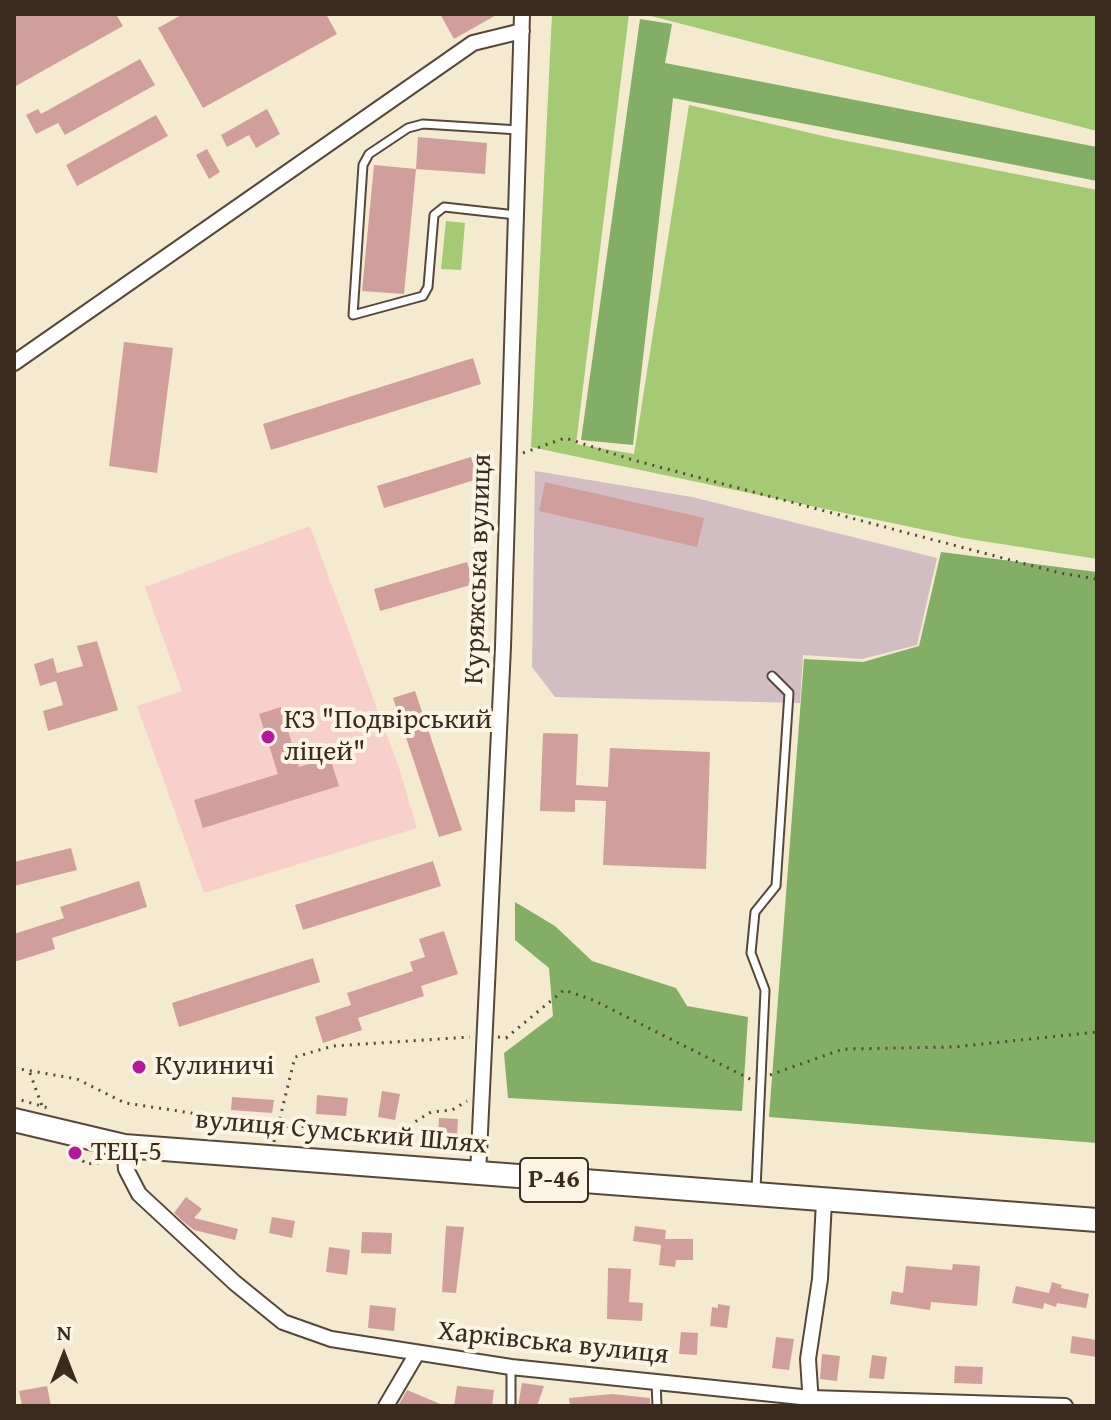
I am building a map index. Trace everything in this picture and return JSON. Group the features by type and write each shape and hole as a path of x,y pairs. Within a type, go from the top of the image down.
{"main road":[{"name":"вулиця Сумський Шлях","path":"14,1120 124,1146 1097,1220"}],"street":[{"name":"Куряжська вулиця","path":"478,1174 508,460 522,14"},
{"path":"14,363 473,43 522,31"},
{"name":"Харківська вулиця","path":"124,1146 126,1169 139,1194 235,1283 283,1322 331,1339 416,1355 656,1381 811,1402 1065,1406"},
{"path":"811,1402 808,1359 820,1279 824,1201"},
{"path":"386,1406 416,1355"}],"lane":[{"path":"516,215 444,207 434,215 428,287 423,296 353,315 363,165 369,154 408,128 423,124 519,130"},
{"path":"755,1195 765,990 751,953 755,912 776,886 789,693 772,676"},
{"path":"511,1367 511,1406"},
{"path":"656,1381 657,1406"}],"path":[{"path":"508,460 546,442 565,438 633,460 915,535 1060,573 1097,579"},
{"path":"270,1156 295,1057 333,1046 485,1036 506,1038 564,990 593,1000 754,1081 843,1049 954,1047 1097,1032"},
{"path":"14,1068 77,1079 125,1103 278,1126 362,1128 455,1143 482,1125"},
{"path":"30,1073 42,1106"},
{"path":"395,1134 431,1112 452,1110 472,1098 483,1081"}],"shaded area":[{"path":"535,471 692,497 937,558 917,645 862,659 803,655 800,703 555,697 532,667"},
{"name":"КЗ \"Подвірський ліцей\"","path":"310,526 399,768 417,828 204,893 137,706 182,691 145,587"}],"green space":[{"path":"552,14 629,14 576,444 634,454 689,105 832,138 1097,190 1097,559 963,538 531,447"},
{"path":"643,14 1097,14 1097,131"},
{"path":"640,19 672,24 665,63 1097,147 1097,181 673,98 633,445 581,440"},
{"path":"446,221 465,223 461,270 441,269"},
{"path":"941,552 1097,572 1097,1143 769,1117 804,659 863,662 919,646"},
{"path":"515,902 555,926 592,961 676,988 687,1006 748,1017 742,1111 508,1098 504,1053 553,1016 549,968 515,940"}],"building":[{"path":"14,14 116,14 123,26 14,87"},
{"path":"183,14 326,14 337,34 203,108 158,28"},
{"path":"440,14 498,14 454,39"},
{"path":"140,59 155,85 65,135 58,123 36,134 26,115 38,109 41,114"},
{"path":"267,109 280,134 256,148 249,135 227,147 221,135"},
{"path":"156,115 168,136 77,186 66,165"},
{"path":"418,137 487,143 485,174 416,169"},
{"path":"207,149 220,172 209,179 196,155"},
{"path":"374,165 416,169 404,294 362,291"},
{"path":"124,342 173,348 157,473 109,466"},
{"path":"473,358 481,384 271,450 263,424"},
{"path":"471,457 478,479 384,508 377,486"},
{"path":"545,482 704,518 697,547 539,511"},
{"path":"467,562 474,584 380,611 374,589"},
{"path":"97,641 118,710 48,731 43,711 63,705 56,681 40,686 34,664 53,658 57,673 83,666 77,646"},
{"path":"415,691 462,830 439,837 393,698"},
{"path":"281,707 299,767 330,758 339,786 203,828 194,800 278,774 259,714"},
{"path":"543,733 578,734 576,785 608,787 610,748 710,752 706,869 603,865 606,801 575,800 575,812 540,811"},
{"path":"71,848 77,870 14,886 14,862"},
{"path":"433,861 441,886 303,930 295,905"},
{"path":"139,881 147,907 52,938 55,949 14,962 14,934 64,918 60,907"},
{"path":"444,931 458,974 421,986 424,996 358,1018 362,1030 323,1043 315,1017 351,1005 347,993 413,971 410,962 425,957 419,939"},
{"path":"313,958 320,982 179,1027 172,1003"},
{"path":"382,1091 400,1094 395,1120 378,1117"},
{"path":"317,1095 348,1098 346,1116 316,1114"},
{"path":"232,1097 274,1100 272,1113 231,1110"},
{"path":"439,1118 458,1119 457,1136 438,1135"},
{"path":"186,1197 202,1209 194,1218 238,1229 235,1240 194,1230 185,1223 174,1213"},
{"path":"272,1217 295,1221 292,1238 269,1233"},
{"path":"446,1226 464,1227 456,1293 442,1292"},
{"path":"635,1226 666,1230 665,1239 693,1239 693,1260 676,1260 675,1267 659,1265 661,1245 633,1241"},
{"path":"362,1232 392,1233 391,1254 361,1253"},
{"path":"329,1247 350,1250 347,1275 326,1272"},
{"path":"953,1264 980,1266 977,1306 931,1302 930,1310 890,1304 892,1291 903,1293 906,1266 952,1270"},
{"path":"608,1268 631,1269 629,1302 643,1303 642,1321 607,1319"},
{"path":"1052,1282 1062,1285 1061,1288 1089,1294 1086,1308 1057,1303 1056,1307 1044,1303 1043,1309 1012,1303 1016,1286 1049,1293"},
{"path":"718,1304 730,1306 727,1328 710,1326 712,1307 718,1308"},
{"path":"370,1305 396,1308 394,1331 368,1328"},
{"path":"681,1332 698,1333 697,1355 679,1354"},
{"path":"1072,1336 1097,1340 1097,1357 1070,1353"},
{"path":"776,1337 794,1339 789,1370 772,1368"},
{"path":"822,1354 840,1356 837,1381 820,1379"},
{"path":"872,1355 887,1357 884,1379 869,1378"},
{"path":"955,1366 983,1367 982,1384 954,1383"},
{"path":"522,1383 544,1386 537,1406 518,1406"},
{"path":"47,1386 51,1406 22,1406 19,1391"},
{"path":"457,1386 494,1390 492,1406 454,1406"},
{"path":"407,1390 445,1406 398,1406"},
{"path":"612,1394 650,1398 650,1406 570,1406 569,1398"}],"place":[{"name":"КЗ \"Подвірський ліцей\"","path":"268,737"},
{"name":"Кулиничі","path":"139,1067"},
{"name":"ТЕЦ-5","path":"75,1153"}]}
